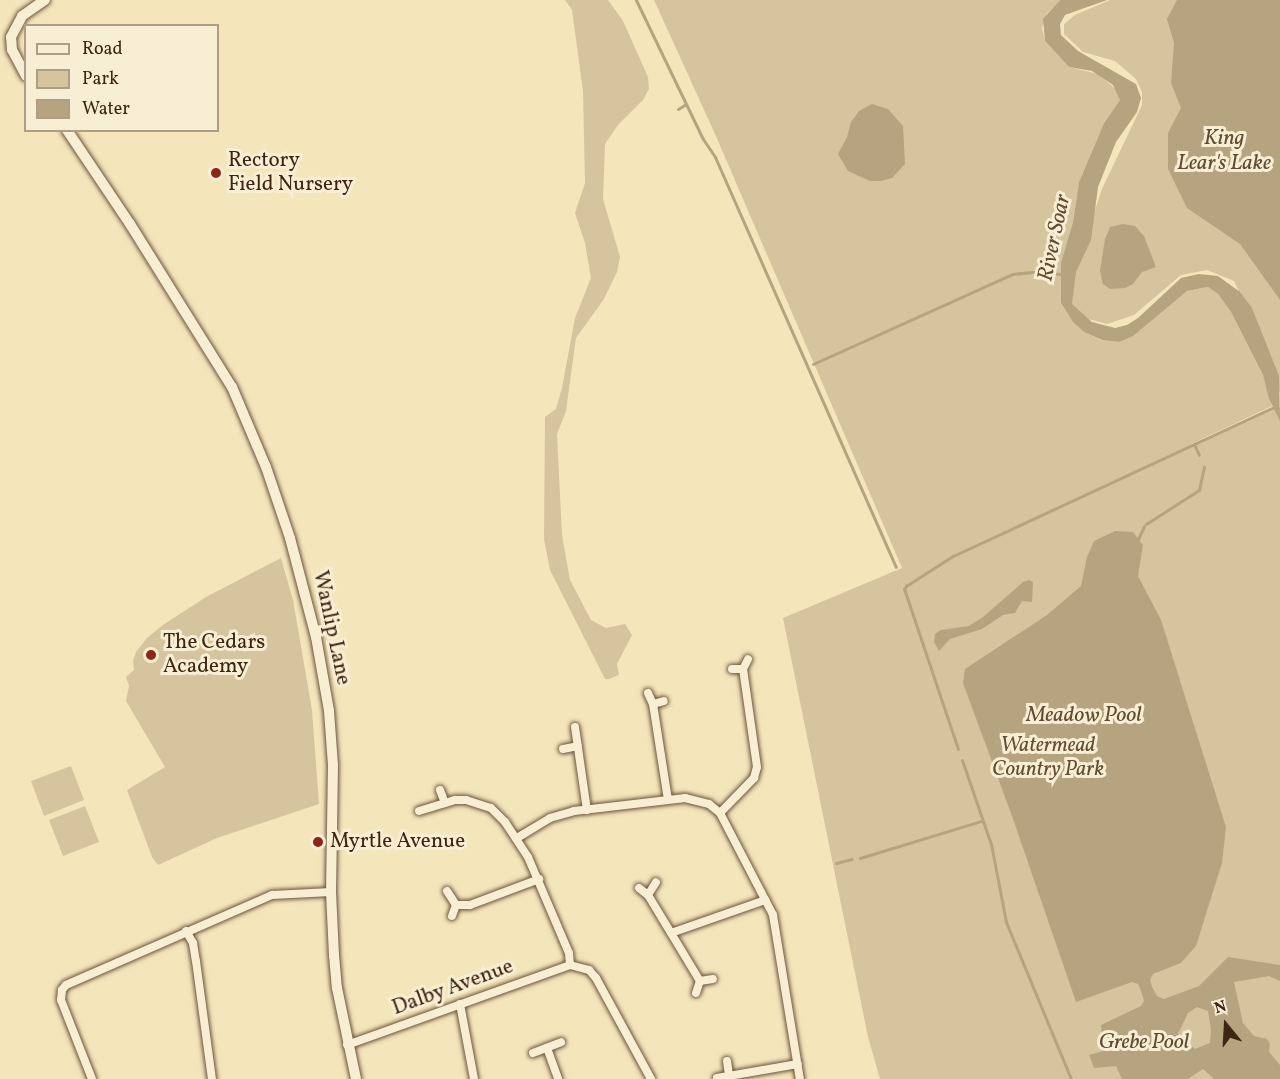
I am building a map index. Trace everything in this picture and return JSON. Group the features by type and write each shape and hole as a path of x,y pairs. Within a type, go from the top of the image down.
{"street":[{"path":"24,72 12,50 11,37 22,16 45,0"},
{"name":"Wanlip Lane","path":"68,132 216,359 244,411 290,538 316,637 329,711 333,765 331,892 337,988 347,1045 356,1079"},
{"path":"720,813 754,778 758,767 743,669 748,659"},
{"path":"732,669 743,669"},
{"path":"648,693 653,704 668,800"},
{"path":"653,704 664,701"},
{"path":"575,727 588,810"},
{"path":"563,749 578,746"},
{"path":"440,790 445,803"},
{"path":"517,838 550,818 574,811 668,800 698,799 720,813 773,915 778,934 800,1079"},
{"path":"419,812 445,803 466,800 491,808 517,838 538,879 569,953 570,965 589,970 596,978 651,1079"},
{"path":"456,905 470,905 538,879"},
{"path":"648,895 656,882"},
{"path":"639,888 648,895 700,981 696,993"},
{"path":"447,891 456,905"},
{"path":"92,1079 61,1000 62,990 66,985 272,895 331,892"},
{"path":"671,933 765,900"},
{"path":"452,916 456,905"},
{"path":"186,931 193,943 212,1079"},
{"name":"Dalby Avenue","path":"347,1045 570,965"},
{"path":"700,981 713,979"},
{"path":"460,1004 474,1079"},
{"path":"533,1053 561,1042"},
{"path":"547,1048 558,1079"},
{"path":"727,1061 729,1076"},
{"path":"717,1078 798,1064"}],"green space":[{"path":"565,0 608,0 623,21 648,77 649,89 643,100 618,125 605,144 603,199 620,257 617,272 604,299 576,338 566,411 557,434 562,535 570,580 591,620 606,628 625,624 632,635 617,664 619,675 609,679 605,679 550,570 544,539 545,417 556,409 575,318 591,278 585,243 575,213 585,183 583,91 572,10"},
{"name":"Watermead Country Park","path":"654,0 1060,0 1047,14 1042,28 1045,41 1069,67 1098,74 1117,90 1120,100 1104,123 1079,182 1073,222 1061,262 1061,303 1073,322 1084,332 1101,340 1119,342 1187,291 1208,287 1218,294 1231,312 1263,375 1272,406 1187,446 1280,407 1280,1079 880,1079 868,1037 783,618 902,568 715,134"},
{"path":"1110,0 1280,0 1280,393 1260,338 1234,281 1207,270 1181,275 1134,315 1107,324 1088,319 1072,308 1067,295 1102,189 1142,105 1142,92 1136,79 1115,61 1083,52 1064,34 1064,24 1075,15"},
{"path":"281,558 293,600 312,710 319,804 217,838 158,865 152,857 127,790 165,767 126,701 129,686 126,677 134,670 133,661 136,652 147,638 163,625 206,597"},
{"path":"71,766 84,800 44,816 31,781"},
{"path":"85,806 99,842 63,856 49,820"}],"water":[{"path":"1060,0 1107,0 1065,15 1060,24 1061,35 1078,51 1136,84 1141,98 1137,112 1116,142 1098,187 1091,240 1076,272 1072,304 1092,322 1115,328 1127,325 1138,318 1181,278 1199,274 1218,276 1240,292 1252,308 1279,376 1280,421 1269,399 1263,375 1231,312 1218,294 1208,287 1187,291 1133,336 1119,342 1102,340 1084,332 1073,322 1061,303 1061,262 1073,222 1079,182 1104,123 1120,100 1113,85 1092,71 1069,67 1045,41 1043,19"},
{"name":"King Lear's Lake","path":"1177,0 1280,0 1280,300 1240,244 1187,208 1168,169 1168,133 1181,108 1171,83 1174,43 1167,19"},
{"path":"872,104 888,109 903,126 905,164 892,178 881,181 870,181 848,171 838,154 847,137 851,122 859,111"},
{"path":"1123,224 1135,226 1144,236 1156,267 1142,272 1133,284 1125,288 1110,289 1103,284 1100,271 1105,239 1110,227"},
{"name":"Meadow Pool","path":"1115,531 1133,532 1143,545 1138,576 1161,620 1226,827 1222,863 1196,946 1181,963 1153,974 1150,980 1152,987 1157,996 1164,999 1199,986 1228,957 1280,965 1280,981 1269,976 1234,982 1243,1023 1254,1036 1267,1039 1270,1044 1269,1052 1280,1065 1280,1079 1214,1079 1203,1069 1188,1079 1122,1079 1116,1066 1094,1068 1089,1055 1103,1051 1101,1025 1141,1006 1144,1001 1141,991 1138,984 1132,982 1076,1002 963,683 965,669 1047,615 1081,586 1087,557 1094,541","holes":["1197,1007 1208,1011 1211,1030 1210,1043 1195,1049 1178,1034 1188,1013"]},
{"path":"1029,580 1033,582 1032,602 1022,601 1015,613 1003,615 982,629 950,639 939,651 934,642 935,634 941,630 969,626 983,617 1023,582"}],"waterway":[{"path":"636,0 703,139 715,157 896,567"},
{"path":"678,109 686,104"},
{"name":"River Soar","path":"813,364 1012,274 1032,272 1061,274"},
{"path":"958,749 904,589 906,586 953,556 1276,406"},
{"path":"1194,444 1199,455"},
{"path":"1146,524 1199,490 1204,467"},
{"path":"1138,539 1144,526"},
{"path":"962,760 991,844 1006,922 1071,1079"},
{"path":"860,858 981,821"},
{"path":"836,863 852,859"}],"place":[{"name":"Rectory Field Nursery","path":"216,173"},
{"name":"The Cedars Academy","path":"151,655"},
{"name":"Myrtle Avenue","path":"318,842"}],"water label":[{"name":"Grebe Pool","path":"1144,1043"}]}
